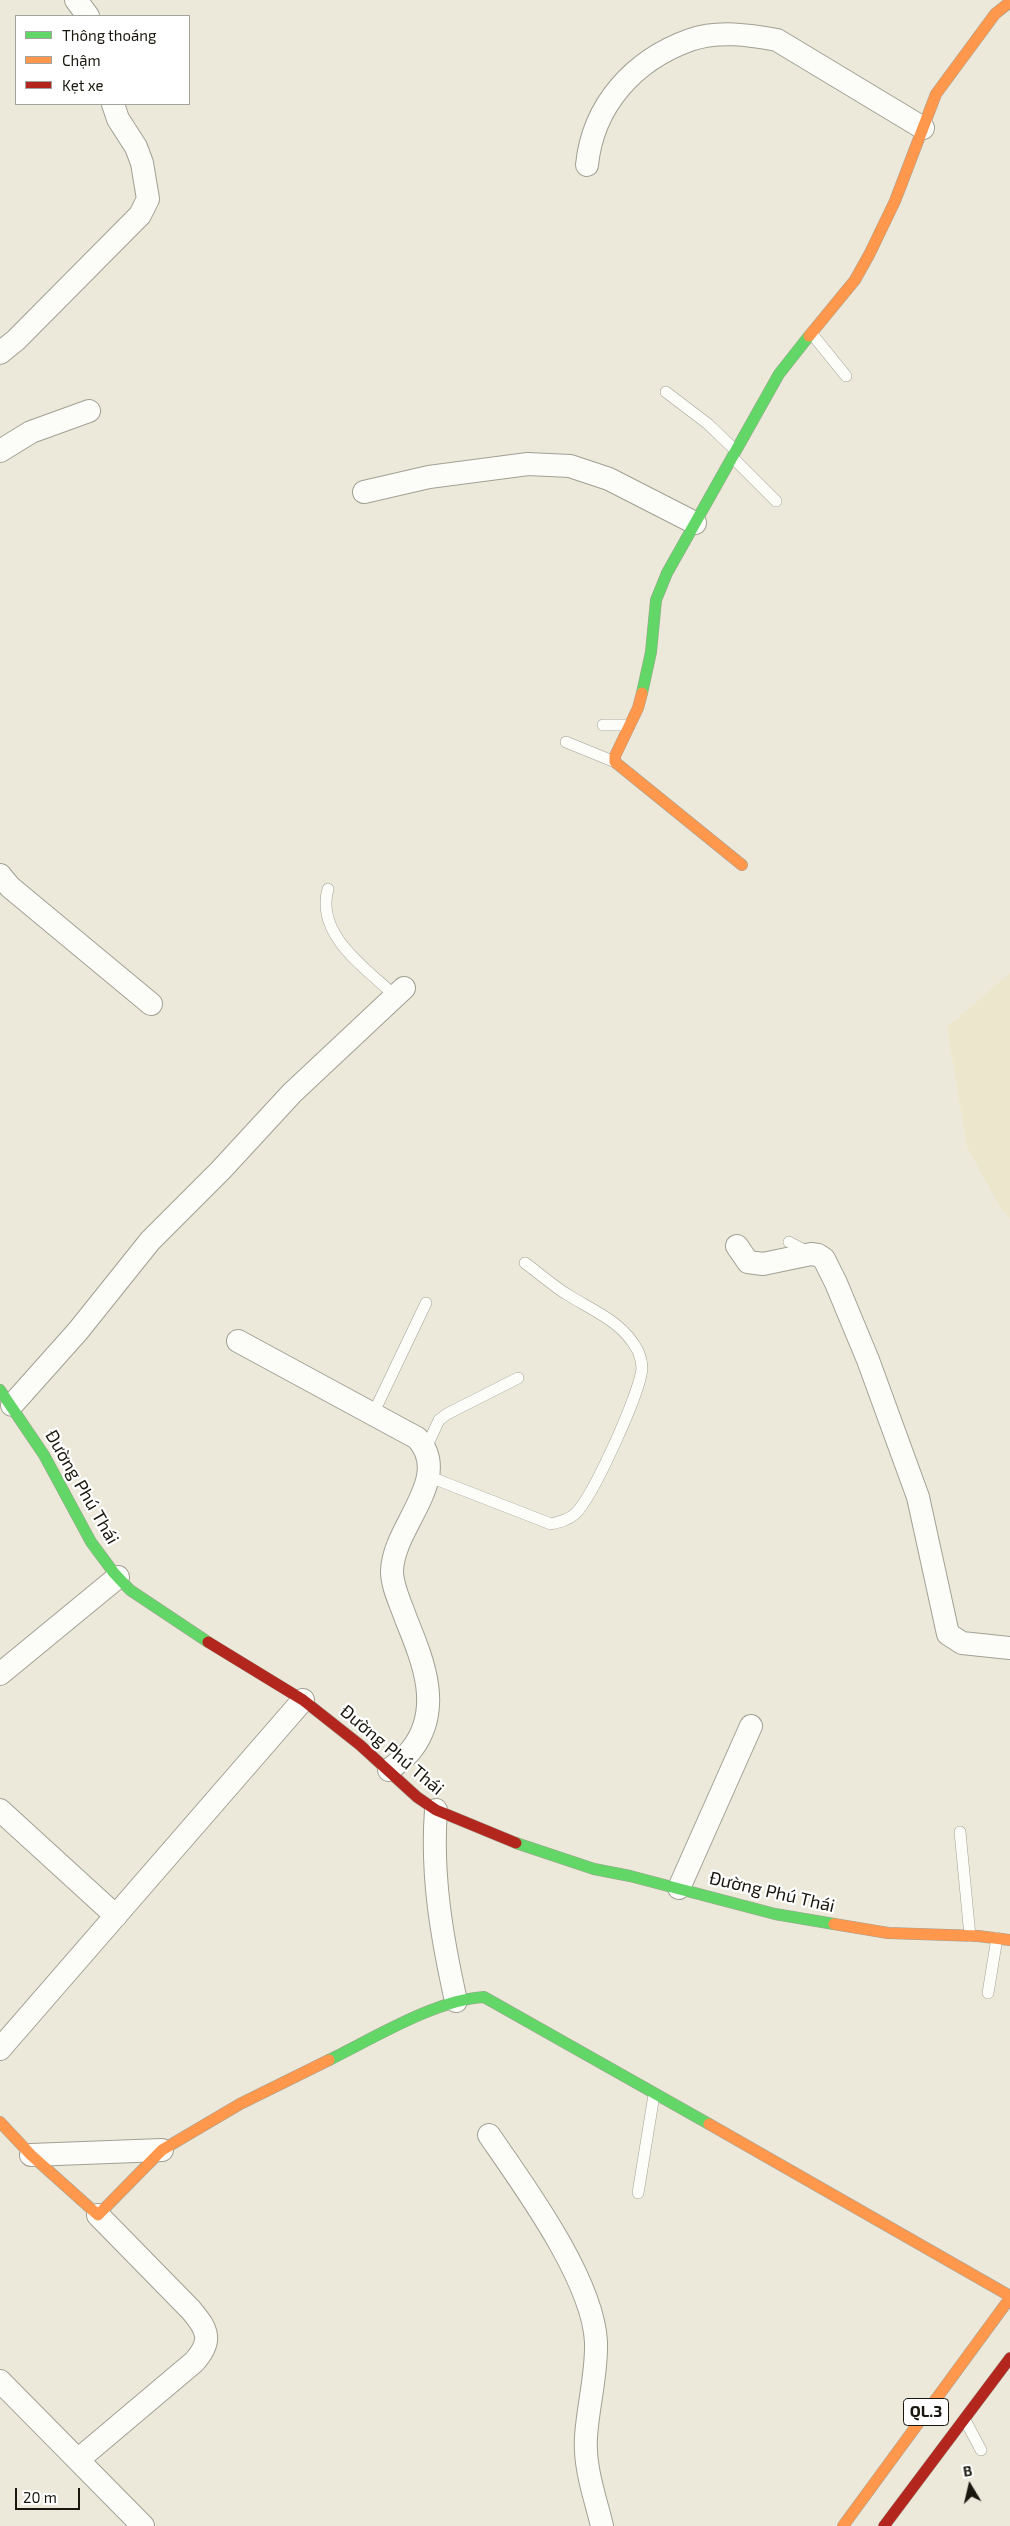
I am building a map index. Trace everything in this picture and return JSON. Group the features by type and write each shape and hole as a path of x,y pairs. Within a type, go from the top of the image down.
{"main road":[{"path":"742,865 615,762 615,756 638,708 650,662 656,600 667,573 694,523 779,374 855,280 870,253 895,201 936,94 995,14 1010,2"},
{"name":"Đường Phú Thái","path":"6,1398 44,1455 91,1542 130,1590 157,1610 303,1700 389,1770 417,1797 436,1810 497,1836 594,1869 679,1888 775,1914 888,1933 970,1936 1010,1940"},
{"path":"0,2122 31,2155 98,2215 162,2150 240,2104 399,2025 456,2001 484,1997 982,2278 1010,2297"},
{"name":"QL.3","path":"843,2526 1010,2297"},
{"name":"QL.3","path":"884,2526 1010,2358"}],"street":[{"path":"76,0 87,15"},
{"path":"587,165 589,144 600,114 624,81 654,57 691,39 721,34 750,35 777,40 923,128"},
{"path":"0,352 16,340 140,215 148,199 142,163 136,147 118,120 113,105"},
{"path":"0,452 31,432 89,411"},
{"path":"364,492 429,477 528,464 570,466 609,479 694,523"},
{"path":"0,875 10,887 151,1004"},
{"path":"6,1398 78,1331 150,1241 310,1075 400,992"},
{"path":"736,1246 745,1260 754,1263 763,1264 811,1254 818,1255 824,1259 868,1360 918,1497 948,1634 962,1643 1010,1648"},
{"path":"238,1341 417,1438 426,1448 430,1462 430,1477 399,1542 394,1556 392,1573 398,1596 429,1684 426,1716 420,1734 411,1750 389,1770"},
{"path":"0,1674 118,1577"},
{"path":"0,2048 303,1700"},
{"path":"679,1888 751,1726"},
{"path":"0,1810 116,1916"},
{"path":"436,1810 434,1844 438,1909 456,2001"},
{"path":"489,2135 564,2252 579,2282 590,2314 596,2341 596,2366 586,2447 587,2463 602,2526"},
{"path":"31,2155 162,2150"},
{"path":"79,2459 194,2362 204,2352 208,2337 201,2321 98,2215"},
{"path":"0,2382 79,2459 143,2526"}],"lane":[{"path":"811,333 846,376"},
{"path":"666,392 708,424 776,501"},
{"path":"603,725 630,725"},
{"path":"566,742 615,762"},
{"path":"328,889 325,898 334,936 400,992"},
{"path":"789,1242 811,1254"},
{"path":"430,1477 551,1524 561,1522 568,1519 581,1506 620,1433 642,1370 638,1352 626,1334 603,1314 566,1294 525,1263"},
{"path":"373,1414 426,1303"},
{"path":"426,1448 439,1420 447,1414 518,1378"},
{"path":"960,1832 970,1936"},
{"path":"988,1993 997,1938"},
{"path":"638,2192 655,2093"},
{"path":"965,2420 981,2450"}],"shaded area":[{"path":"1010,973 1010,1218 1000,1207 967,1147 947,1027"}],"traffic: fast":[{"path":"642,693 651,652 656,600 667,573 779,374 809,336"},
{"path":"0,1390 44,1455 91,1542 114,1573 130,1590 208,1642"},
{"path":"516,1843 594,1869 630,1876 775,1914 834,1924"},
{"path":"329,2060 425,2012 445,2005 484,1997 709,2124"}],"traffic: slow":[{"path":"809,336 855,280 870,253 895,201 936,94 995,14 1010,2"},
{"path":"642,693 638,708 615,756 615,762 742,865"},
{"path":"834,1924 888,1933 978,1936 1010,1940"},
{"path":"0,2122 31,2155 98,2215 162,2150 240,2104 329,2060"},
{"path":"709,2124 1010,2296"},
{"path":"843,2526 1010,2298"}],"traffic: jam":[{"path":"208,1642 303,1700 360,1745 417,1797 436,1810 516,1843"},
{"path":"884,2526 1010,2358"}]}
